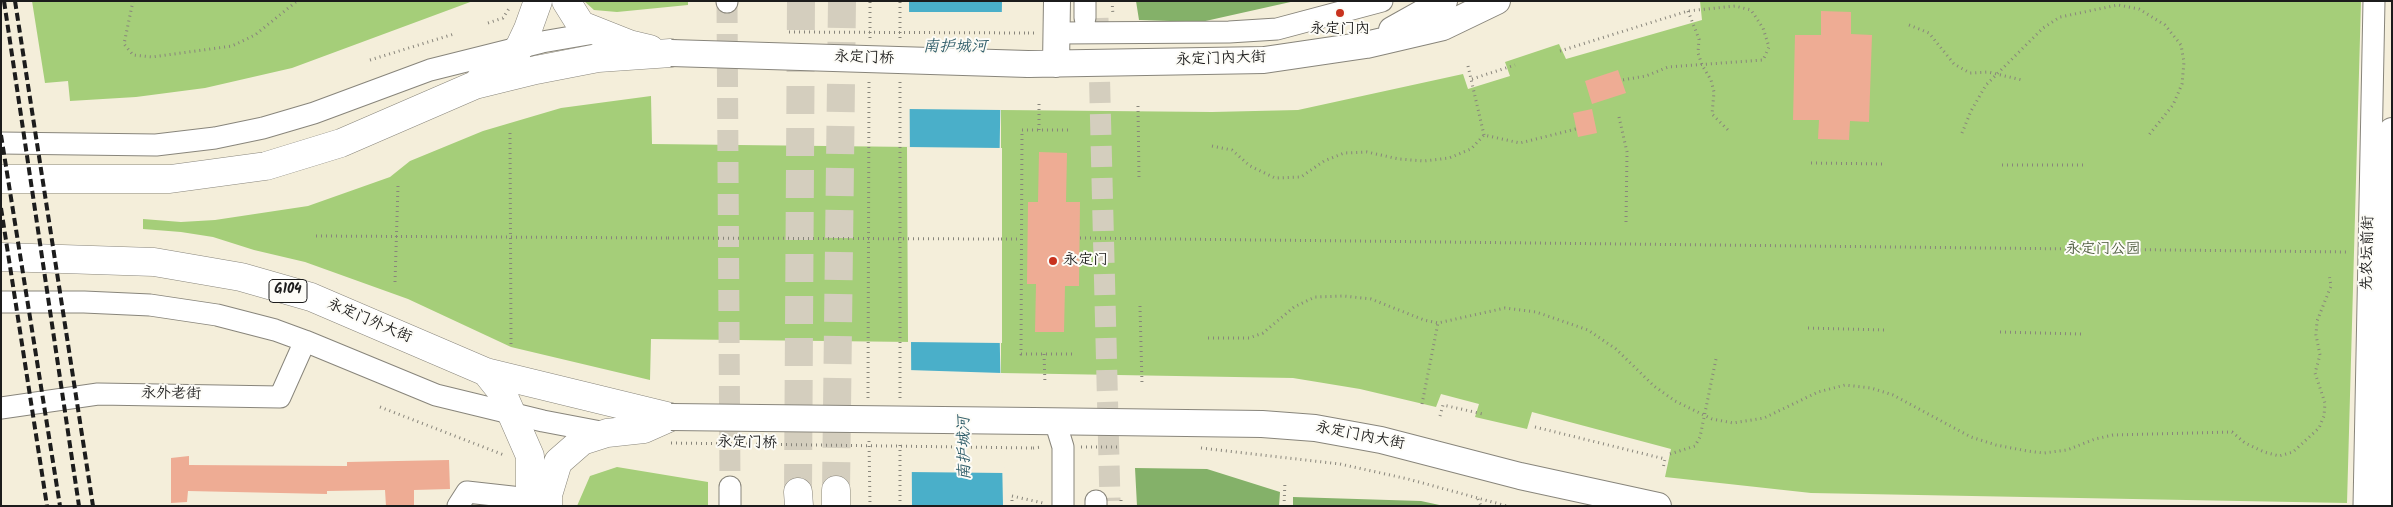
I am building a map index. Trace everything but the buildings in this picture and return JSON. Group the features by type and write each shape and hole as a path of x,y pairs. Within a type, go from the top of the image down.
{"highway":[{"path":"475,85 519,48 538,1"},
{"path":"566,1 581,25 629,44 671,53"},
{"path":"1,179 170,179 266,166 341,143 475,85 536,70 598,58 671,53"},
{"name":"永定门外大街","path":"1,257 154,262 241,277 311,297 486,372 671,430"},
{"path":"486,372 502,392 514,414 530,456 536,503 548,495 558,462 582,441 607,433 644,429 671,430"}],"main road":[{"path":"1056,64 1057,1"},
{"path":"1366,45 1444,1"},
{"name":"永定门内大街","path":"1056,64 1264,60 1366,45 1444,27 1497,1"},
{"name":"永定门桥","path":"671,53 1056,64"},
{"name":"先农坛前街","path":"2384,506 2392,131"},
{"name":"永定门内大街","path":"1044,421 1262,424 1315,428 1381,440 1635,503 1658,506"},
{"name":"永定门桥","path":"671,430 1044,421"}],"street":[{"path":"1057,33 1229,32 1276,29 1382,1"},
{"name":"先农坛前街","path":"2364,506 2374,1"},
{"path":"1,143 156,145 214,138 263,128 314,113 430,70 542,42 600,32"},
{"path":"1,302 84,302 150,305 217,315 275,330 436,395 514,414 607,433"},
{"name":"永外老街","path":"1,408 98,394 280,397 305,341"},
{"path":"1044,421 1063,447 1064,506"},
{"path":"458,506 467,492 536,503"}],"path":[{"path":"133,1 124,44 133,55 152,57 232,46 255,36 297,1"},
{"path":"870,1 870,41"},
{"path":"900,1 900,41"},
{"path":"1096,11 1112,1"},
{"path":"1962,133 1971,111 1986,85 2043,28 2060,17 2118,5 2139,9 2165,25 2180,45 2184,62 2182,84 2173,106 2148,136"},
{"path":"1560,51 1688,11 1734,6 1751,10 1763,28 1770,47 1768,55 1764,60 1668,67 1646,76 1622,80"},
{"path":"488,23 503,18 510,7"},
{"path":"1688,11 1699,39 1698,54 1711,80 1714,92 1712,114 1729,131"},
{"path":"1909,25 1929,33 1954,64 1970,72 1997,74 2022,80"},
{"name":"永定门桥","path":"780,32 1028,33"},
{"path":"370,60 454,34"},
{"path":"1472,79 1515,65"},
{"path":"1468,66 1484,135"},
{"path":"868,402 869,71"},
{"path":"900,80 900,407"},
{"path":"1039,130 1040,104"},
{"path":"1138,106 1139,180"},
{"path":"1619,117 1627,152 1626,222"},
{"path":"1484,135 1520,143 1576,129"},
{"path":"1068,130 1022,130 1020,240 1021,354 1072,354"},
{"path":"510,133 511,347"},
{"path":"1212,146 1232,150 1250,166 1275,178 1301,178 1324,162 1344,153 1367,152 1399,159 1424,161 1448,158 1471,149 1484,135"},
{"path":"1811,164 1885,164"},
{"path":"2002,165 2086,165"},
{"path":"395,282 398,186"},
{"path":"316,236 1020,240"},
{"path":"1080,238 2370,252"},
{"path":"1208,338 1249,338 1256,336 1263,333 1294,307 1315,296 1344,296 1371,299 1424,320 1438,323 1505,308 1536,312 1588,330 1616,349 1654,386 1675,401 1705,416 1732,423 1764,418 1818,392 1845,385 1871,388 1893,395 1972,438 2027,451 2044,453 2067,450 2095,439 2113,435 2232,432 2244,443 2279,456 2293,452 2318,428 2324,416 2325,402 2315,373 2320,354 2316,335 2318,322 2331,286 2329,274"},
{"path":"1140,306 1142,384"},
{"path":"1422,404 1438,323"},
{"path":"1808,328 1884,330"},
{"path":"2000,332 2081,334"},
{"path":"1044,354 1045,384"},
{"path":"1670,454 1695,446 1700,437 1716,359"},
{"path":"1440,416 1443,405 1483,414"},
{"path":"380,407 504,454 508,460"},
{"path":"1535,427 1665,459 1662,469"},
{"name":"永定门桥","path":"671,430 1033,448"},
{"path":"900,437 900,506"},
{"path":"869,440 870,506"},
{"path":"1063,447 1128,446"},
{"path":"1193,447 1241,451 1340,464 1408,479 1507,506"},
{"path":"1284,506 1285,481"},
{"path":"1012,506 1012,496 1043,503 1043,506"},
{"path":"1478,498 1481,506"}],"green space":[{"path":"32,1 473,1 292,68 205,88 136,97 70,101 68,81 45,83"},
{"path":"584,1 688,1 688,5 617,12 594,10"},
{"path":"1136,1 1295,1 1201,22 1139,20"},
{"name":"永定门公园","path":"1700,1 2361,1 2347,503 1811,493 1665,477 1671,449 1532,412 1527,429 1475,417 1479,404 1441,394 1436,407 1360,389 1293,378 1001,373 1001,343 651,339 650,380 511,347 408,299 305,262 254,250 213,237 143,229 143,219 181,222 215,220 308,206 390,177 410,161 483,131 561,108 651,96 652,144 1001,148 1001,110 1212,112 1298,110 1463,74 1468,89 1510,76 1505,62 1559,44 1566,59 1702,20"},
{"path":"617,467 708,482 708,506 577,506 590,476"},
{"path":"1135,468 1207,469 1280,492 1279,506 1137,506"},
{"path":"1293,497 1421,501 1444,506 1293,506"}],"water":[{"name":"南护城河","path":"909,1 1002,1 998,253 1003,506 912,506"}],"pier":[{"path":"906,12 1004,12 1002,110 907,109"},
{"path":"907,147 1002,148 1002,343 908,342"},
{"path":"908,370 1002,373 1005,473 909,472"}],"tunnel":[{"path":"798,492 801,1"},
{"path":"836,490 842,1"},
{"path":"727,2 730,487"},
{"path":"1098,18 1110,501"}],"railway":[{"path":"4,1 79,506"},
{"path":"15,1 93,506"},
{"path":"1,135 60,506"},
{"path":"1,208 47,506"}],"place":[{"name":"永定门内","path":"1340,13"},
{"name":"永定门","path":"1053,261"}]}
